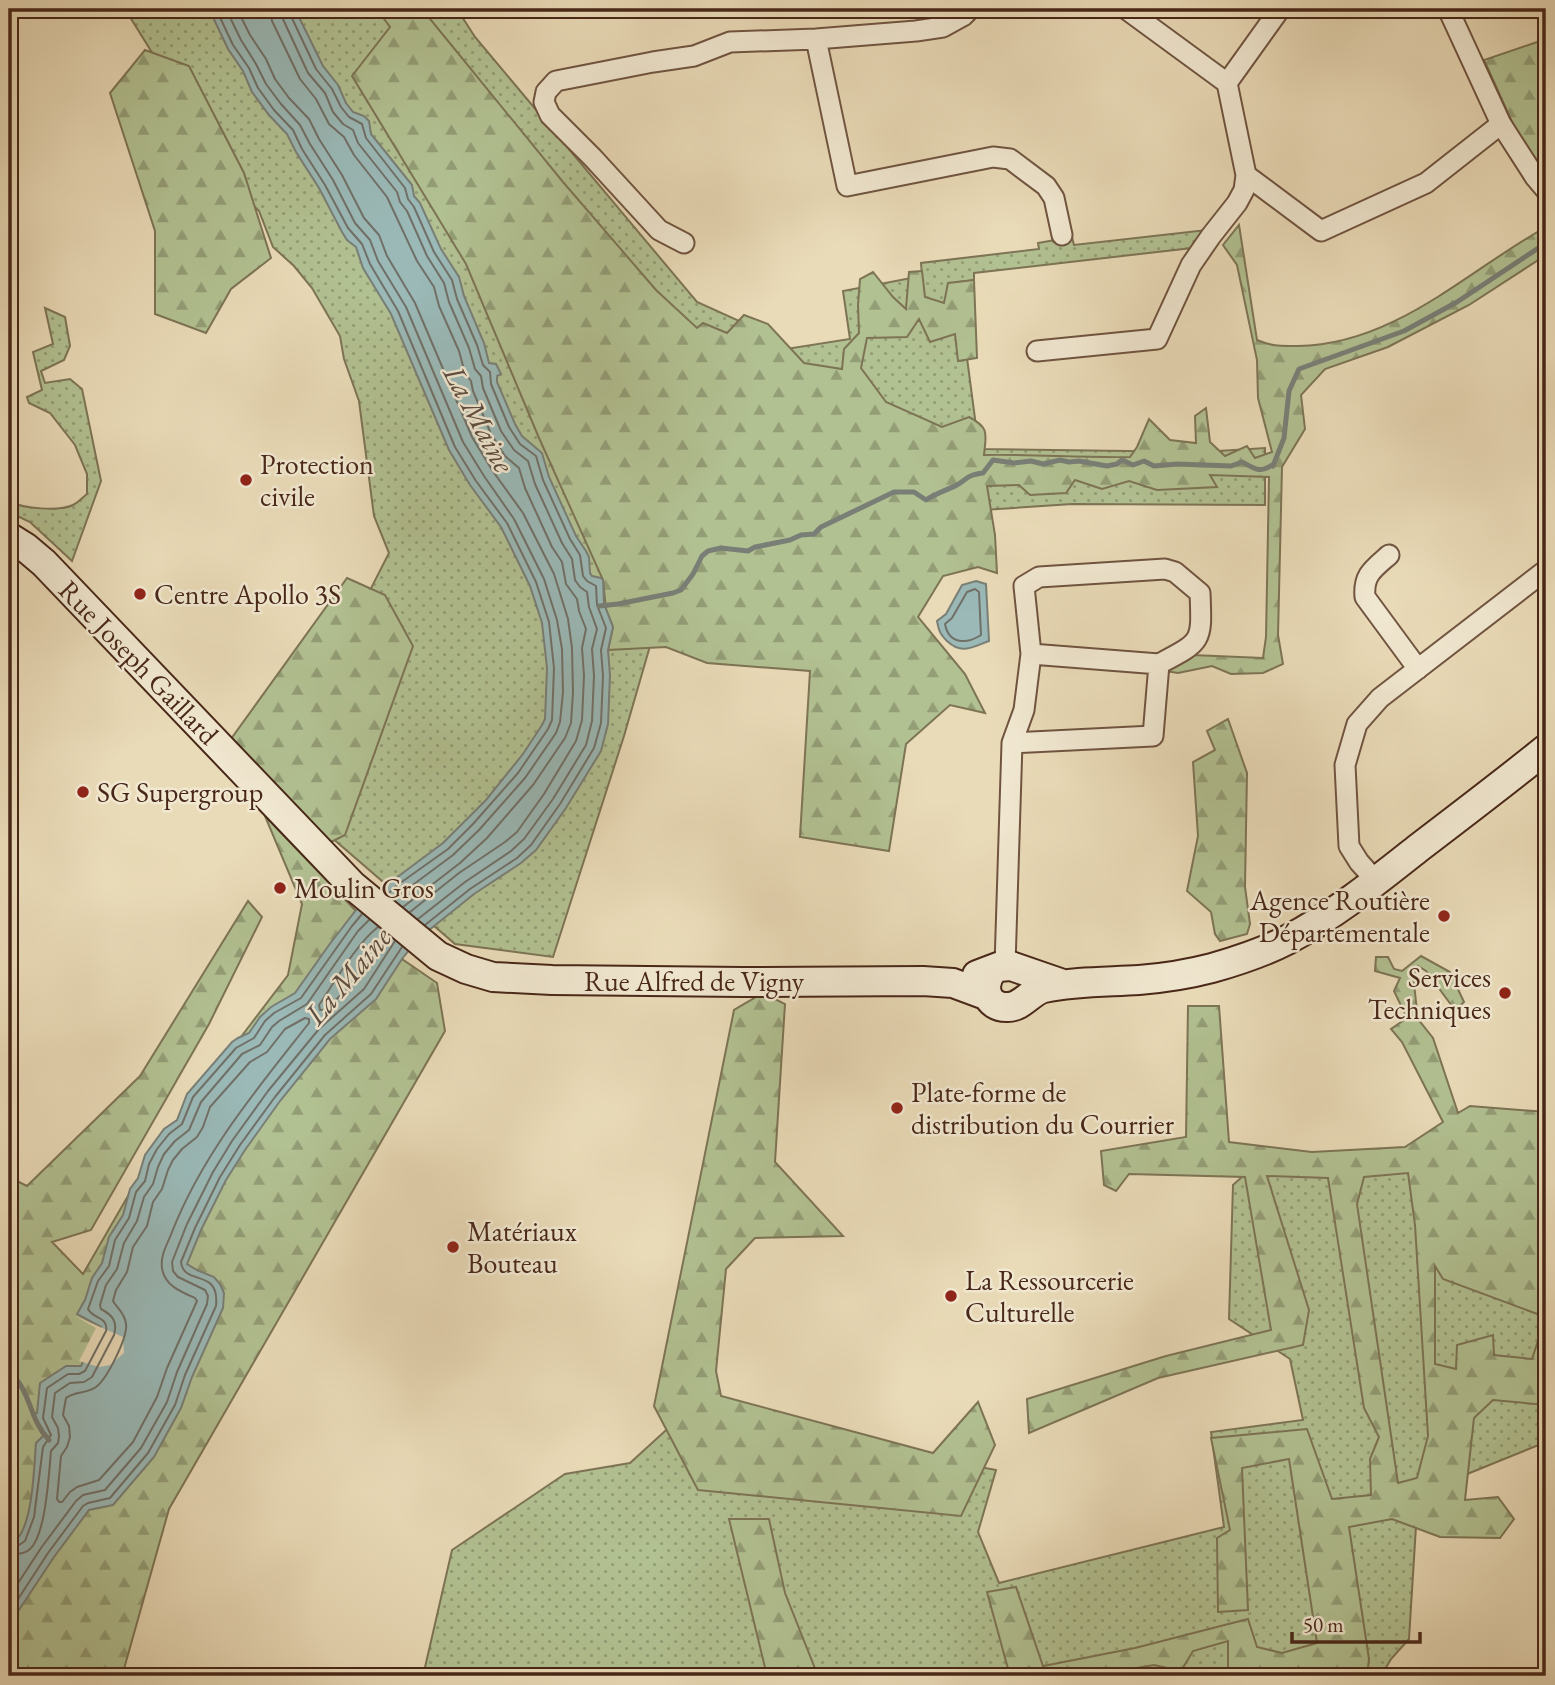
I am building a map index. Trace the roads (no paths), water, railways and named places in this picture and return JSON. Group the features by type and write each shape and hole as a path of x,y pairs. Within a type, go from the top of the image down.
{"main road":[{"name":"Rue Joseph Gaillard","path":"9,537 44,563 352,885 438,956"},
{"path":"1063,984 1001,975 992,1002 1006,1008 1018,1004 1037,990 1063,984 1180,975 1267,949 1307,929 1376,881 1546,749"},
{"name":"Rue Alfred de Vigny","path":"438,956 466,969 493,977 552,980 953,983 1001,975"}],"street":[{"path":"684,243 659,230 550,115 544,102 545,92 556,80 694,56 730,42 816,39 943,27 970,9"},
{"path":"1037,351 1157,339 1191,265 1244,190 1245,175 1227,83 1126,9"},
{"path":"1227,83 1280,9"},
{"path":"1448,9 1501,124 1546,190"},
{"path":"816,39 847,186 993,157 1010,159 1046,186 1054,198 1062,235"},
{"path":"1245,175 1321,231 1426,183 1501,124"},
{"path":"1389,555 1370,574 1364,585 1365,597 1418,669"},
{"path":"1001,975 1012,743 1024,710 1031,654 1024,586 1039,577 1165,569 1175,572 1200,593 1202,626 1196,641 1189,648 1159,664 1031,654"},
{"path":"1376,881 1349,846 1345,765 1357,724 1380,698 1546,570"},
{"path":"1012,743 1153,736 1159,664"}],"water":[{"name":"La Maine","path":"209,9 295,9 323,66 338,85 346,103 353,112 369,121 371,134 412,185 414,196 420,203 441,249 459,277 489,363 496,364 501,374 497,376 497,382 515,424 522,436 542,453 549,477 576,536 589,557 590,573 603,580 604,604 613,627 608,650 608,724 601,751 536,850 474,894 418,939 376,999 330,1039 245,1150 226,1180 187,1264 214,1277 224,1293 223,1308 181,1408 154,1457 113,1505 89,1510 9,1625 9,1536 18,1538 30,1506 36,1443 44,1435 32,1415 37,1413 40,1383 66,1366 81,1366 101,1327 77,1314 92,1278 102,1263 109,1237 123,1215 130,1189 138,1178 145,1155 164,1129 177,1120 187,1094 232,1042 249,1033 271,1007 295,993 356,910 443,843 486,800 523,754 545,719 547,668 542,623 530,586 501,527 470,485 449,450 391,314 363,268 356,247 342,232 287,134 252,92"},
{"path":"976,581 986,584 989,641 962,649 947,641 939,630 937,621 946,614 962,585"}],"waterway":[{"path":"599,606 681,590 708,551 721,548 748,551 801,535 814,534 821,527 894,492 914,492 926,500 971,476 983,473 993,460 1043,464 1060,460 1107,466 1122,460 1133,465 1144,461 1154,466 1231,466 1242,462 1260,470 1273,466 1284,438 1289,391 1299,369 1404,331 1457,302 1546,243"},
{"path":"9,1372 22,1388 37,1423 49,1440"}],"place":[{"name":"Protection civile","path":"246,480"},
{"name":"Centre Apollo 3S","path":"140,594"},
{"name":"SG Supergroup","path":"83,792"},
{"name":"Moulin Gros","path":"280,888"},
{"name":"Agence Routière Départementale","path":"1444,916"},
{"name":"Services Techniques","path":"1505,993"},
{"name":"Plate-forme de distribution du Courrier","path":"897,1108"},
{"name":"Matériaux Bouteau","path":"453,1247"},
{"name":"La Ressourcerie Culturelle","path":"951,1296"}]}
